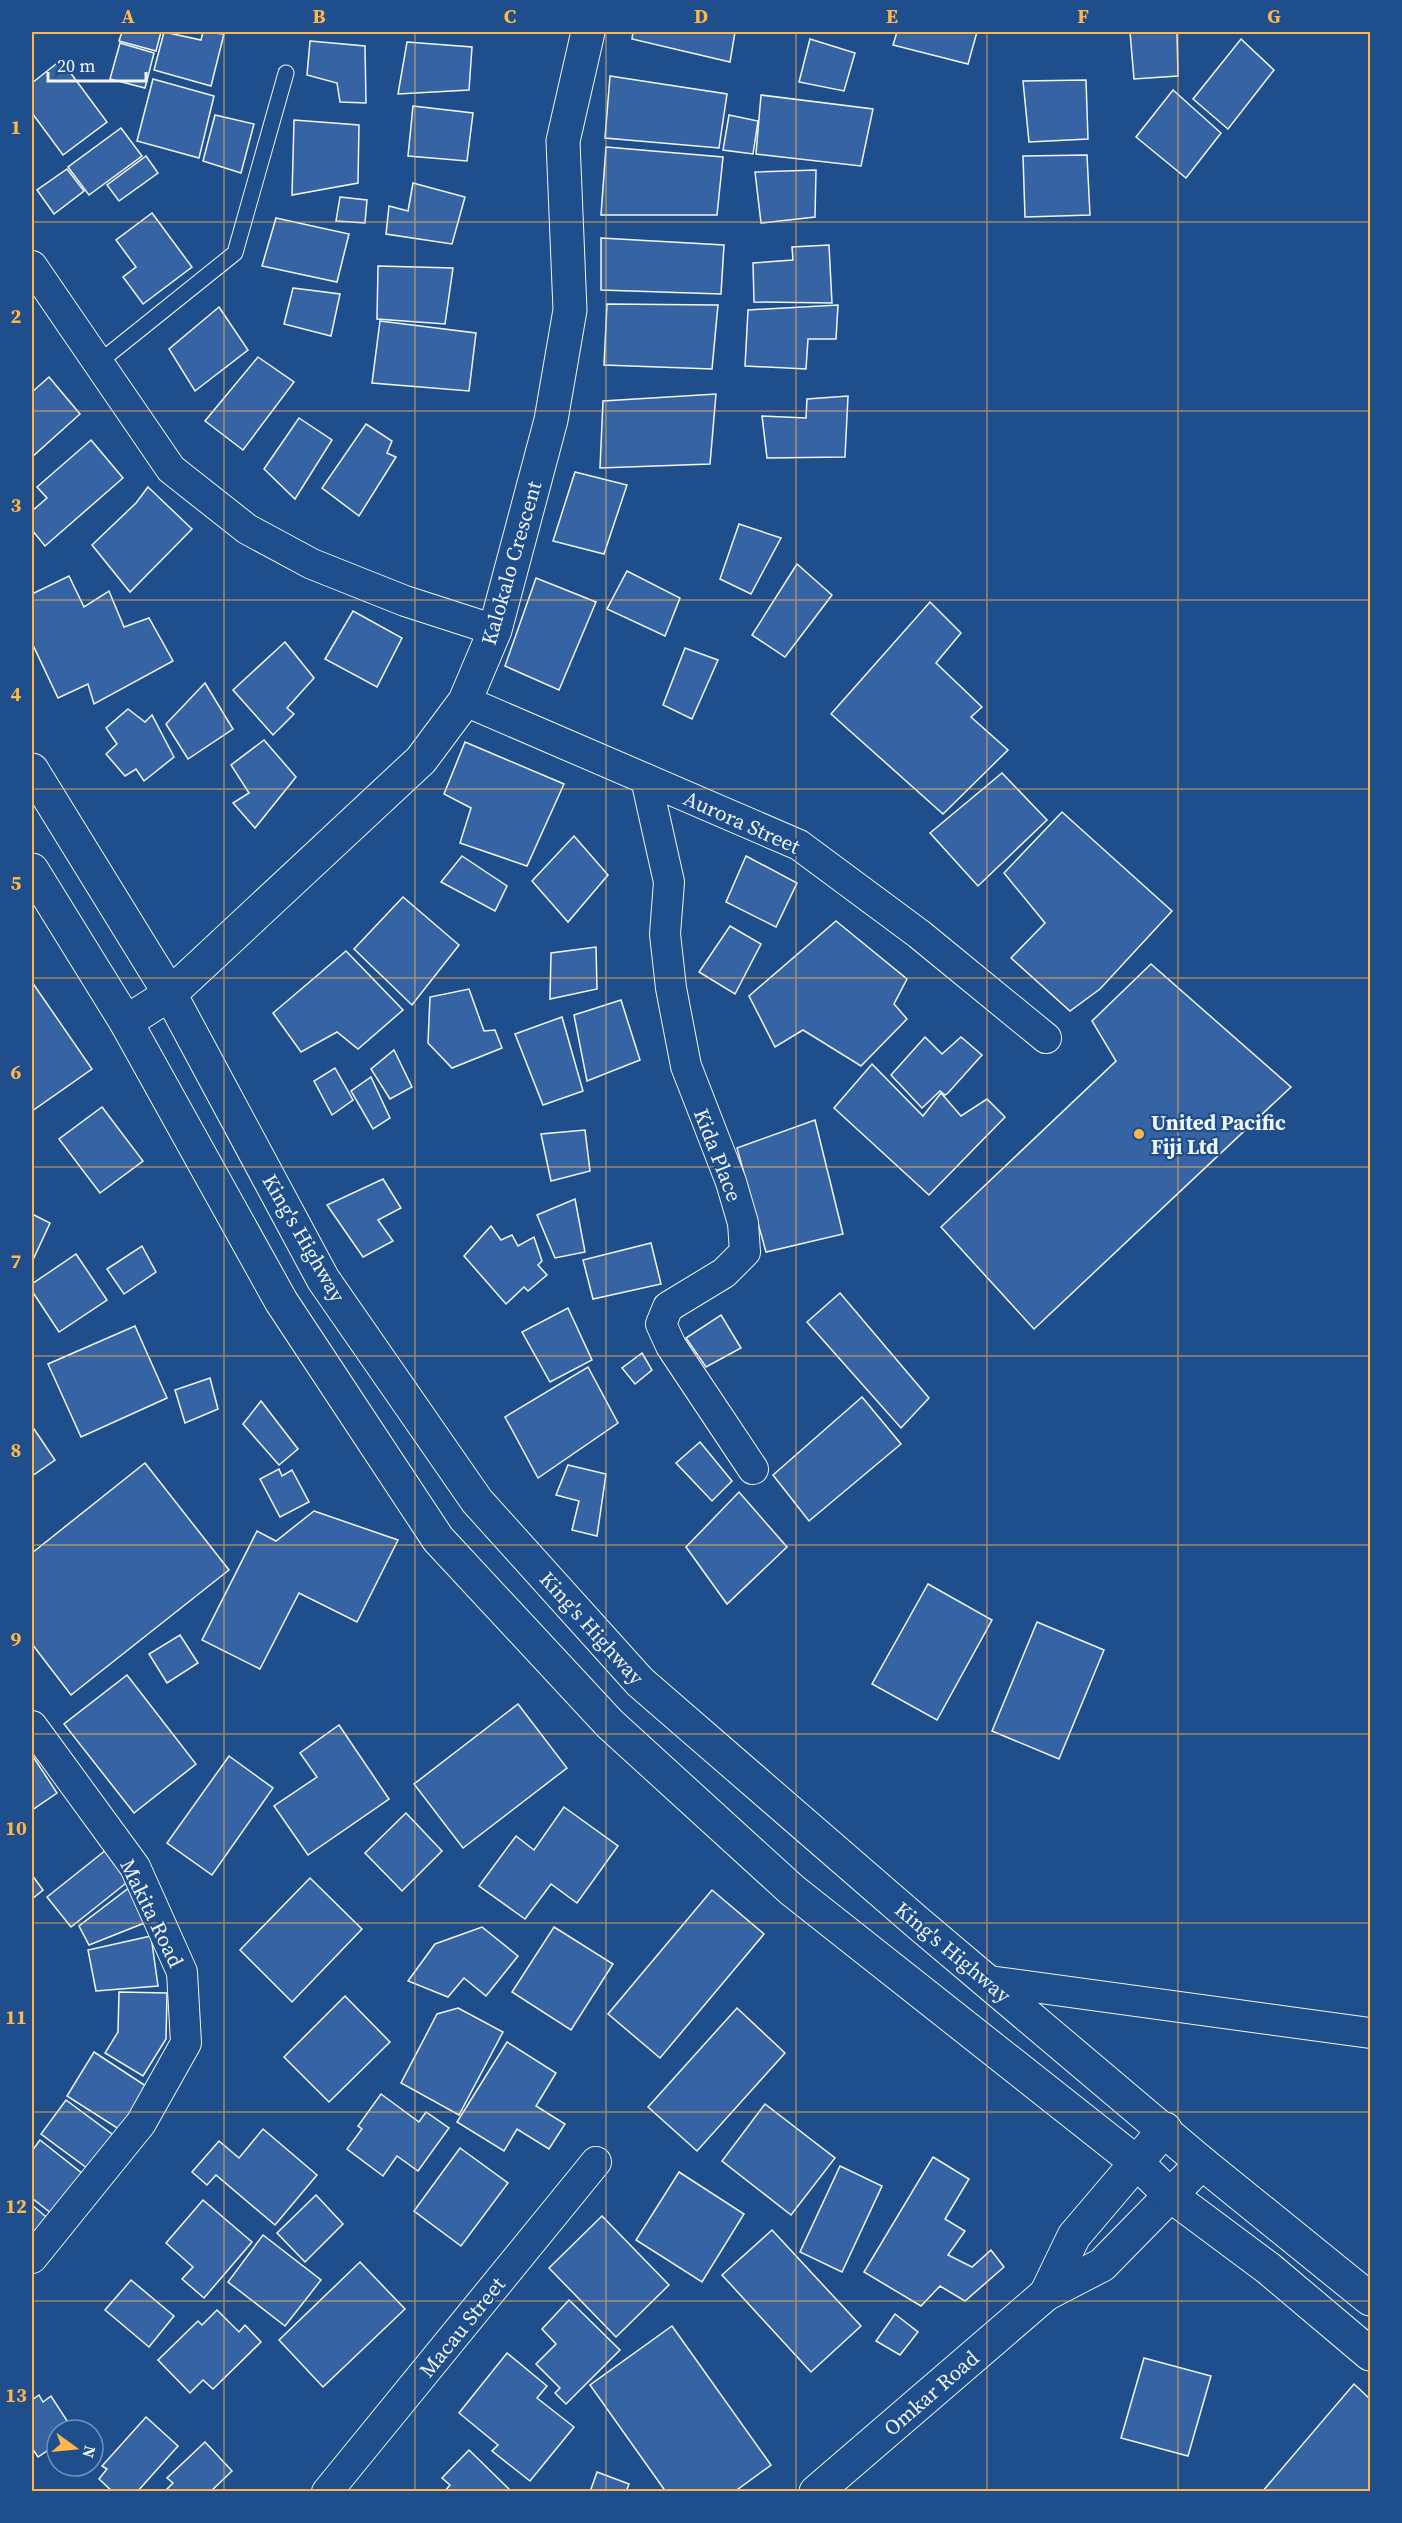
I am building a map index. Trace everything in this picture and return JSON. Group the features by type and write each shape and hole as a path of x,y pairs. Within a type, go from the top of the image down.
{"main road":[{"name":"Kalokalo Crescent","path":"126,1022 170,994 421,760 465,701 495,630 551,420 570,310 563,141 588,32"},
{"name":"King's Highway","path":"32,770 170,994 323,1279 477,1501 640,1682 1202,2163 1371,2299"},
{"path":"32,870 126,1022 281,1301 438,1539 610,1724 792,1890 1136,2162 1170,2195 1268,2268 1371,2355"},
{"name":"Omkar Road","path":"1046,2294 1074,2236 1165,2129"},
{"name":"Omkar Road","path":"816,2492 1046,2294 1102,2265 1202,2163"}],"street":[{"path":"32,266 171,469 247,529 312,564 405,601 495,630"},
{"name":"Aurora Street","path":"465,701 799,845 919,934 1046,1038"},
{"name":"Kida Place","path":"646,779 669,882 666,934 671,988 686,1066 731,1182 743,1223 745,1252 724,1273 668,1306 661,1324 671,1346 753,1469"},
{"name":"Makita Road","path":"32,1726 135,1868 182,1972 186,2043 141,2123 32,2258"},
{"path":"988,1981 1371,2033"},
{"name":"Macau Street","path":"327,2492 596,2162"}],"lane":[{"path":"98,363 236,253 286,73"}],"building":[{"path":"122,32 161,32 156,51 119,41"},
{"path":"164,32 201,40 203,32 224,34 211,86 154,70"},
{"path":"633,32 735,32 730,62 632,39"},
{"path":"897,32 977,32 968,64 893,45"},
{"path":"1130,32 1177,32 1178,76 1134,79"},
{"path":"810,39 855,53 844,91 799,82"},
{"path":"1241,39 1274,70 1228,129 1193,99"},
{"path":"310,41 365,46 366,103 340,102 337,83 307,75"},
{"path":"407,42 472,47 469,90 398,94"},
{"path":"120,43 154,53 145,88 110,79"},
{"path":"61,60 107,122 63,155 32,113 32,83"},
{"path":"610,76 727,94 719,148 605,138"},
{"path":"153,79 214,96 199,158 137,141"},
{"path":"1086,80 1088,139 1029,142 1023,81"},
{"path":"1173,90 1221,133 1186,178 1136,137"},
{"path":"761,95 873,109 861,166 756,154"},
{"path":"413,106 473,113 467,161 408,156"},
{"path":"215,115 254,124 241,173 203,161"},
{"path":"729,115 758,121 753,154 723,150"},
{"path":"294,120 359,125 358,183 292,195"},
{"path":"121,128 142,156 89,195 68,167"},
{"path":"606,147 723,157 717,215 601,215"},
{"path":"1087,155 1090,215 1025,217 1023,156"},
{"path":"146,156 158,173 119,201 107,185"},
{"path":"67,169 84,191 54,214 37,190"},
{"path":"816,170 815,217 761,223 755,172"},
{"path":"413,183 465,197 452,244 386,234 389,206 408,211"},
{"path":"340,197 367,200 365,223 336,221"},
{"path":"152,213 192,267 143,304 123,277 136,267 116,240"},
{"path":"276,218 349,234 337,282 262,266"},
{"path":"601,238 724,245 721,294 601,290"},
{"path":"829,245 832,303 754,302 753,263 793,260 792,247"},
{"path":"378,266 453,268 445,324 377,319"},
{"path":"293,288 340,294 331,336 284,324"},
{"path":"607,304 718,305 712,369 604,365"},
{"path":"838,305 836,339 808,339 806,369 745,366 748,310"},
{"path":"219,307 248,350 195,391 169,349"},
{"path":"380,321 476,333 469,391 372,383"},
{"path":"258,357 294,382 243,450 205,421"},
{"path":"49,377 80,414 32,457 32,392"},
{"path":"716,394 710,464 600,468 603,401"},
{"path":"848,396 845,457 767,458 762,416 806,418 807,399"},
{"path":"299,418 332,440 295,499 264,469"},
{"path":"366,424 392,441 387,453 396,457 359,516 322,488"},
{"path":"91,440 123,478 45,546 32,530 32,511 47,498 37,487"},
{"path":"575,472 627,485 604,554 553,541"},
{"path":"148,487 192,529 130,592 92,545 136,503"},
{"path":"739,524 781,538 751,594 720,579"},
{"path":"797,564 832,595 785,657 752,635"},
{"path":"627,571 680,598 665,636 607,609"},
{"path":"69,576 84,607 109,591 124,627 149,618 173,661 94,704 88,684 58,698 32,643 32,594"},
{"path":"536,578 596,602 559,690 505,666"},
{"path":"930,602 961,633 936,663 982,707 971,717 1008,750 943,814 831,714"},
{"path":"353,611 402,638 377,687 325,659"},
{"path":"285,642 314,678 287,708 294,714 273,735 233,690"},
{"path":"685,648 718,660 692,719 663,705"},
{"path":"205,683 233,729 188,759 166,724"},
{"path":"128,709 145,722 152,715 174,757 144,781 136,769 125,776 106,754 117,744 106,728"},
{"path":"264,740 296,777 255,828 233,803 249,793 231,765"},
{"path":"465,742 564,784 527,866 460,843 471,808 444,794"},
{"path":"1002,773 1047,820 978,886 930,833"},
{"path":"1062,812 1172,911 1100,989 1070,1011 1011,958 1045,923 1004,873"},
{"path":"574,836 608,875 568,922 532,881"},
{"path":"462,856 507,886 495,911 441,882"},
{"path":"746,856 797,883 776,927 726,902"},
{"path":"403,897 459,945 412,1005 354,949"},
{"path":"836,921 907,979 894,1004 907,1019 861,1066 803,1030 775,1047 749,996"},
{"path":"730,926 761,944 735,994 699,972"},
{"path":"596,947 597,989 550,999 551,953"},
{"path":"346,951 403,1010 358,1049 337,1032 301,1052 273,1013"},
{"name":"United Pacific Fiji Ltd","path":"1151,964 1291,1087 1034,1329 941,1227 1116,1061 1092,1021"},
{"path":"32,982 92,1069 32,1111"},
{"path":"469,989 484,1031 495,1030 502,1048 452,1068 428,1043 430,997"},
{"path":"621,1000 640,1060 587,1081 574,1015"},
{"path":"562,1017 583,1091 543,1105 515,1034"},
{"path":"925,1037 942,1054 961,1037 982,1055 948,1093 945,1095 940,1091 922,1108 891,1075"},
{"path":"394,1050 412,1087 390,1099 371,1069"},
{"path":"872,1064 923,1116 941,1093 961,1116 987,1099 1005,1117 929,1195 834,1108"},
{"path":"335,1068 353,1100 332,1115 314,1081"},
{"path":"371,1077 390,1118 373,1129 351,1091"},
{"path":"102,1107 143,1161 100,1193 59,1139"},
{"path":"815,1120 843,1234 766,1252 737,1148"},
{"path":"585,1130 590,1171 551,1181 541,1134"},
{"path":"383,1179 401,1208 378,1220 393,1241 363,1257 327,1205"},
{"path":"575,1199 585,1252 555,1258 537,1215"},
{"path":"32,1214 50,1223 32,1262"},
{"path":"491,1226 501,1240 512,1235 518,1246 534,1237 542,1261 538,1265 547,1275 528,1291 524,1287 506,1304 464,1256"},
{"path":"651,1243 661,1284 593,1299 583,1260"},
{"path":"142,1246 156,1272 124,1294 107,1269"},
{"path":"76,1254 107,1300 59,1332 32,1291 32,1284"},
{"path":"840,1293 929,1398 901,1428 807,1322"},
{"path":"568,1308 592,1360 550,1382 522,1332"},
{"path":"721,1315 741,1348 706,1367 686,1338"},
{"path":"135,1326 167,1398 81,1437 48,1364"},
{"path":"642,1353 652,1370 635,1384 622,1368"},
{"path":"588,1367 618,1423 538,1478 505,1417"},
{"path":"210,1378 218,1409 185,1423 175,1390"},
{"path":"862,1397 901,1444 809,1521 773,1475"},
{"path":"261,1401 298,1449 279,1465 243,1424"},
{"path":"32,1426 55,1460 32,1476"},
{"path":"700,1442 732,1481 712,1501 676,1463"},
{"path":"145,1463 229,1570 71,1695 32,1644 32,1553"},
{"path":"568,1465 606,1474 597,1536 572,1530 579,1501 556,1495"},
{"path":"279,1469 282,1476 292,1470 309,1502 280,1517 260,1479"},
{"path":"739,1492 787,1547 727,1604 686,1547"},
{"path":"314,1511 398,1540 357,1622 299,1593 260,1669 202,1640 257,1531 276,1541"},
{"path":"928,1584 992,1620 937,1720 872,1684"},
{"path":"1037,1622 1104,1650 1059,1759 992,1731"},
{"path":"180,1635 198,1663 167,1683 149,1654"},
{"path":"127,1675 196,1764 134,1813 64,1724"},
{"path":"518,1704 567,1768 463,1848 414,1784"},
{"path":"339,1725 389,1799 308,1855 274,1806 317,1777 300,1753"},
{"path":"32,1755 57,1793 32,1810"},
{"path":"229,1756 273,1788 212,1875 167,1843"},
{"path":"564,1807 618,1846 577,1903 551,1884 525,1919 479,1886 516,1836 534,1850"},
{"path":"406,1813 442,1851 402,1891 365,1853"},
{"path":"106,1850 130,1880 71,1927 47,1897"},
{"path":"32,1875 43,1890 32,1899"},
{"path":"310,1878 362,1929 292,2002 240,1950"},
{"path":"134,1884 147,1922 89,1945 79,1926"},
{"path":"712,1890 764,1934 660,2058 608,2014"},
{"path":"482,1927 518,1956 486,1996 464,1978 448,1997 408,1981 435,1944"},
{"path":"554,1927 613,1964 571,2030 512,1992"},
{"path":"151,1936 158,1986 96,1991 88,1950"},
{"path":"119,1992 167,1993 166,2039 143,2076 105,2053 118,2032"},
{"path":"345,1996 390,2042 329,2102 284,2057"},
{"path":"458,2008 503,2032 459,2115 401,2083 437,2014"},
{"path":"737,2008 785,2053 697,2151 648,2107"},
{"path":"507,2042 556,2073 536,2106 565,2124 549,2149 517,2129 504,2151 457,2122"},
{"path":"94,2052 152,2090 125,2133 67,2096"},
{"path":"381,2094 419,2122 426,2112 449,2128 418,2171 397,2156 383,2176 347,2149 362,2129 358,2126"},
{"path":"66,2100 120,2140 95,2174 41,2134"},
{"path":"765,2104 835,2158 791,2215 722,2161"},
{"path":"263,2129 317,2175 275,2225 216,2175 207,2185 192,2172 219,2141 239,2158"},
{"path":"40,2140 88,2178 57,2218 32,2198 32,2151"},
{"path":"460,2148 508,2183 461,2246 414,2211"},
{"path":"933,2157 969,2179 945,2219 965,2231 948,2255 972,2267 991,2250 1004,2267 965,2301 940,2286 921,2306 864,2272"},
{"path":"840,2166 882,2186 842,2272 800,2252"},
{"path":"679,2172 744,2214 702,2282 636,2240"},
{"path":"316,2195 343,2224 305,2262 277,2233"},
{"path":"203,2200 252,2242 204,2298 182,2279 193,2267 166,2243"},
{"path":"32,2205 51,2221 32,2246"},
{"path":"602,2216 669,2285 616,2337 549,2268"},
{"path":"772,2230 861,2326 811,2372 722,2275"},
{"path":"263,2235 321,2280 285,2326 228,2282"},
{"path":"360,2262 405,2309 323,2387 279,2340"},
{"path":"131,2280 174,2316 149,2347 105,2310"},
{"path":"569,2300 620,2350 566,2404 555,2393 560,2388 536,2364 556,2344 542,2329"},
{"path":"217,2310 239,2332 245,2325 261,2342 213,2389 203,2380 190,2393 158,2360 198,2321 202,2325"},
{"path":"895,2314 918,2332 900,2355 876,2341"},
{"path":"672,2326 771,2465 734,2492 666,2492 590,2385"},
{"path":"507,2353 547,2386 537,2398 574,2427 530,2481 492,2451 498,2445 459,2413"},
{"path":"1144,2358 1211,2376 1188,2456 1121,2438"},
{"path":"1354,2384 1370,2399 1370,2492 1262,2492"},
{"path":"39,2395 43,2402 51,2396 65,2418 45,2418 45,2452 38,2457 32,2448 32,2400"},
{"path":"146,2417 178,2446 137,2492 113,2492 99,2479 105,2478 107,2469 105,2463"},
{"path":"205,2442 232,2471 210,2492 164,2492 173,2483 167,2478"},
{"path":"469,2450 509,2489 507,2492 444,2492 450,2485 442,2478"},
{"path":"597,2472 629,2484 626,2492 590,2492"}],"place":[{"name":"United Pacific Fiji Ltd","path":"1139,1134"}]}
